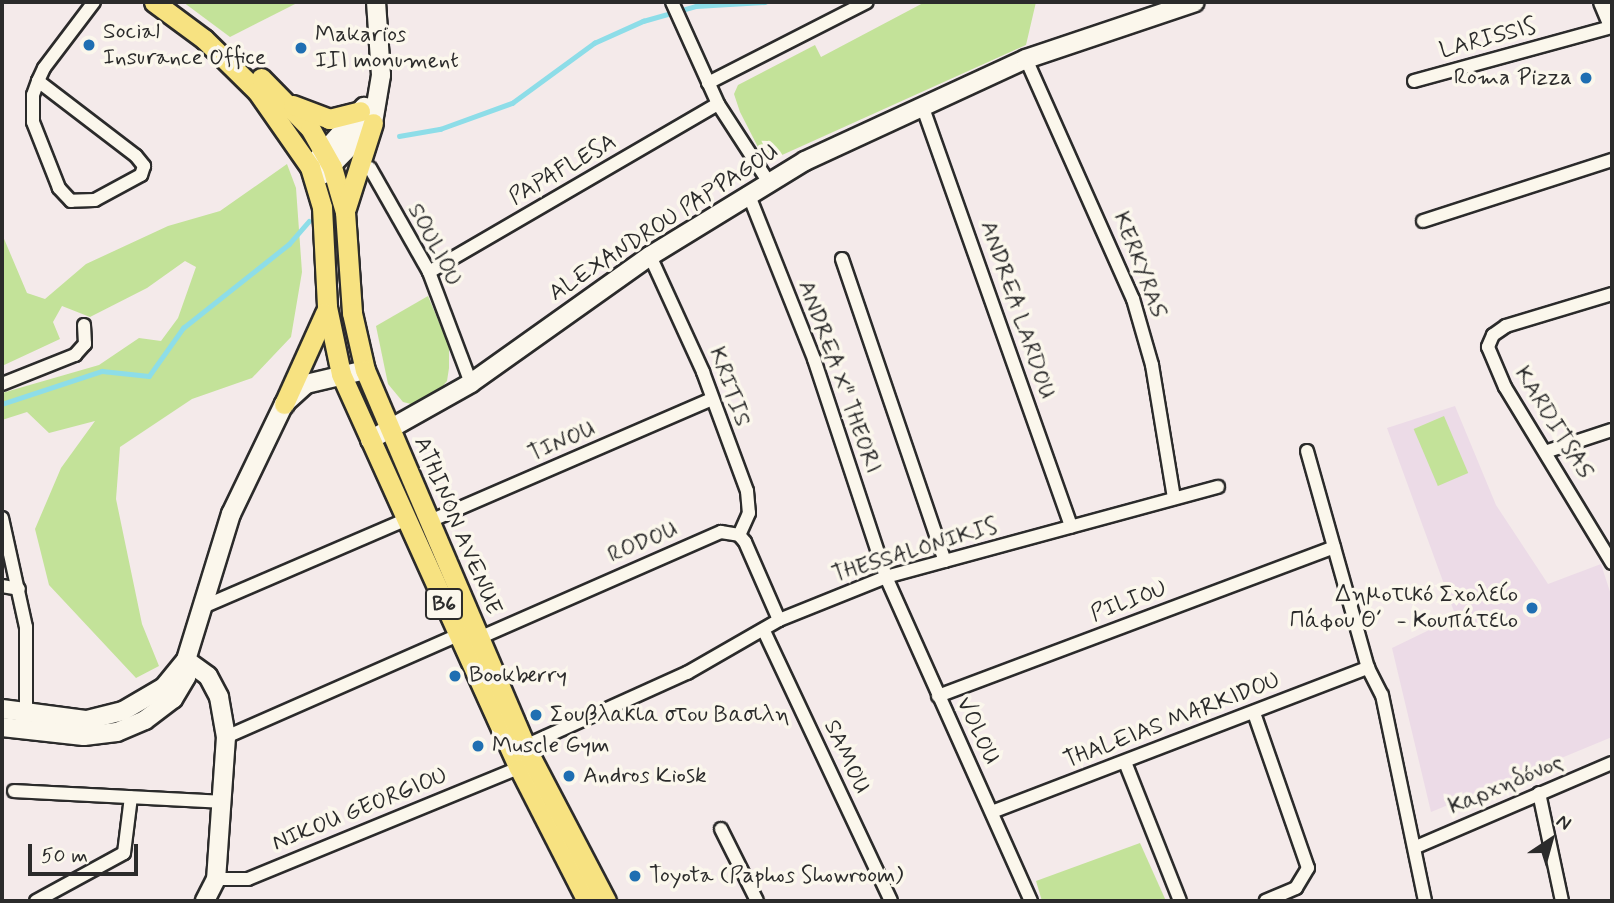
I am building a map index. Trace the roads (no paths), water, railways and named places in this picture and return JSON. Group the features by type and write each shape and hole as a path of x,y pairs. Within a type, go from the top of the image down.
{"main road":[{"name":"B6","path":"154,2 208,43 272,107 313,173"},
{"name":"B6","path":"208,43 241,61 286,101 329,159"},
{"path":"286,101 329,119 367,117 345,212"},
{"name":"ATHINON AVENUE","path":"329,159 345,212 352,313 365,370 525,746 606,901"},
{"name":"ATHINON AVENUE","path":"313,173 325,227 327,307 341,374 519,768 587,901"},
{"path":"284,404 327,307"}],"street":[{"path":"38,81 142,161 141,176 95,200 76,203 65,196 33,122 38,81 52,55 94,2"},
{"path":"313,173 367,117 381,85 376,2"},
{"path":"672,2 718,104 768,181"},
{"path":"708,83 867,2"},
{"name":"ALEXANDROU PAPPAGOU","path":"370,440 471,383 650,256 768,181 1026,59 1195,2"},
{"path":"1603,2 1612,25"},
{"name":"LARISSIS","path":"1414,81 1612,25"},
{"name":"KERKYRAS","path":"1026,59 1133,299 1152,365 1174,498"},
{"name":"PAPAFLESA","path":"429,272 718,104"},
{"name":"ANDREA LARDOU","path":"923,107 1071,527"},
{"path":"1423,221 1612,160"},
{"name":"SOULIOU","path":"369,168 429,272 471,383"},
{"name":"ANDREA X\" THEORI","path":"748,193 814,359 886,577"},
{"name":"KRITIS","path":"650,256 703,372 709,400 747,491 749,513 739,535"},
{"path":"842,259 945,561"},
{"name":"KARDITSAS","path":"1612,294 1506,326 1490,339 1490,355 1503,384 1548,451 1612,562"},
{"path":"2,384 75,355 85,344 83,325"},
{"path":"2,727 94,736 132,726 173,699 186,677 186,660 205,606 231,514 284,404 306,384 365,370"},
{"name":"TINOU","path":"430,521 709,400"},
{"path":"1548,451 1612,430"},
{"path":"1307,450 1368,668 1382,695 1426,901"},
{"name":"THESSALONIKIS","path":"525,746 687,673 779,620 886,577 1218,487"},
{"path":"2,518 26,627 25,731"},
{"path":"205,606 405,520"},
{"name":"RODOU","path":"478,638 721,533 739,535"},
{"path":"739,535 750,551 779,620"},
{"name":"PILIOU","path":"938,696 1334,547"},
{"name":"VOLOU","path":"886,577 1031,901"},
{"path":"2,586 19,589"},
{"name":"SAMOU","path":"764,631 891,901"},
{"path":"226,737 458,635"},
{"path":"2,709 76,720 123,711 164,687 186,660"},
{"path":"186,660 208,676 219,697 226,737 224,802 216,879 205,901"},
{"name":"THALEIAS MARKIDOU","path":"992,812 1368,668"},
{"path":"1254,713 1308,868 1296,888 1266,901"},
{"path":"1125,762 1180,901"},
{"name":"Καρχηδόνος","path":"1416,847 1612,763"},
{"name":"NIKOU GEORGIOU","path":"216,879 248,879 519,768"},
{"path":"14,791 224,802"},
{"path":"1539,793 1562,901"},
{"path":"36,901 124,853 131,797"},
{"path":"721,829 757,901"}],"waterway":[{"path":"399,136 440,129 512,103 594,43 643,21 696,6 765,2"},
{"path":"2,404 102,371 149,376 183,328 289,244 309,221"}],"place":[{"name":"Social Insurance Office","path":"89,45"},
{"name":"Makarios III monument","path":"301,48"},
{"name":"Roma Pizza","path":"1586,78"},
{"name":"Δημοτικό Σχολείο Πάφου Θ΄ - Κουπάτειο","path":"1532,608"},
{"name":"Bookberry","path":"455,676"},
{"name":"Σουβλακια στου Βασιλη","path":"536,715"},
{"name":"Muscle Gym","path":"478,746"},
{"name":"Andros Kiosk","path":"569,776"},
{"name":"Toyota (Paphos Showroom)","path":"635,876"}]}
